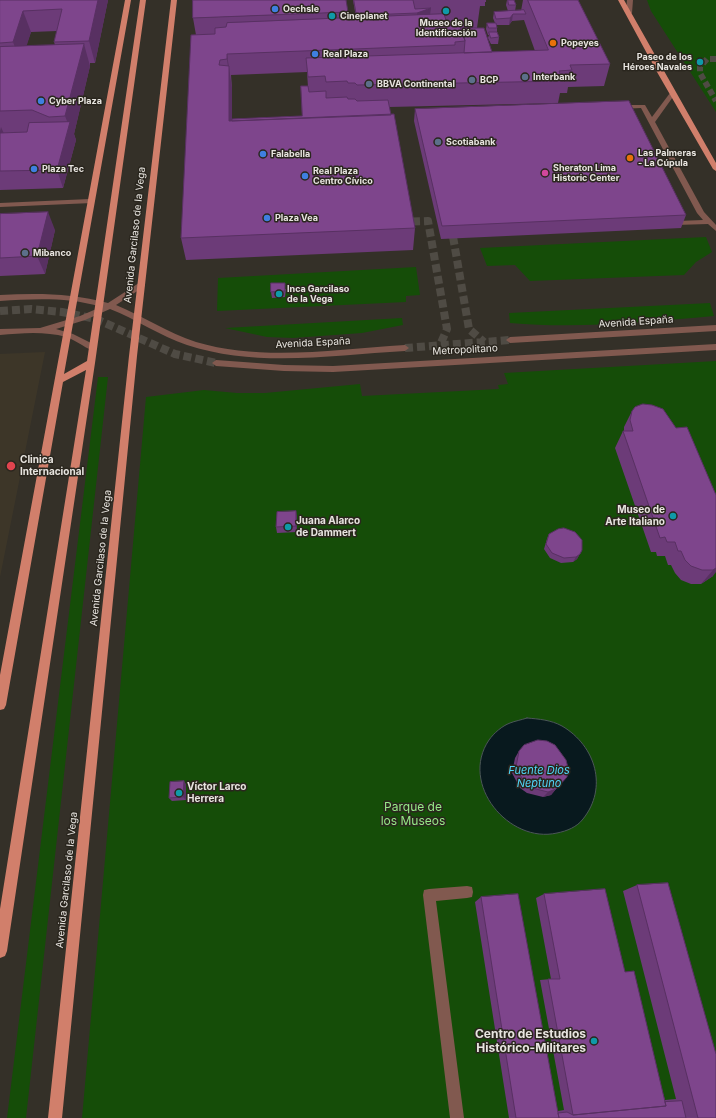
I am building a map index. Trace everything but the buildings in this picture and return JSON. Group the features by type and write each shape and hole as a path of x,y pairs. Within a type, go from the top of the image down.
{"main road":[{"path":"1,698 90,201 128,0"},
{"path":"0,951 91,363 98,302 143,0"},
{"name":"Avenida Garcilaso de la Vega","path":"55,1118 138,318 174,0"},
{"path":"621,0 672,94 716,169"},
{"path":"58,381 91,363"}],"street":[{"path":"629,13 630,0"},
{"path":"652,122 672,94"},
{"path":"618,107 643,106 708,222 716,229"},
{"path":"0,205 90,201"},
{"path":"678,222 708,222"},
{"path":"0,332 42,330 69,323 97,313 111,306 142,284"},
{"name":"Avenida España","path":"0,298 50,296 74,297 98,302 111,306 138,318 163,332 188,342 236,353 293,357 405,348"},
{"name":"Avenida España","path":"510,340 716,328"},
{"path":"42,330 67,334 92,347"},
{"name":"Metropolitano","path":"216,363 284,368 333,369 716,347"},
{"path":"457,1118 429,895 467,892"}],"shaded area":[{"name":"Clinica Internacional","path":"45,352 0,577 0,354"}],"green space":[{"name":"Paseo de los Héroes Navales","path":"647,0 716,0 716,112 651,11"},
{"path":"706,237 712,252 696,262 684,275 530,281 515,265 487,266 480,248"},
{"path":"416,267 420,295 406,296 406,302 217,311 218,278"},
{"path":"710,303 714,316 612,324 536,325 510,323 509,313"},
{"path":"402,318 403,325 362,333 293,338 267,337 225,328"},
{"name":"Parque de los Museos","path":"716,361 716,1118 82,1118 146,397 204,390 237,393 265,393 360,384 362,396 499,389 498,385 508,384 504,373"},
{"path":"98,377 108,377 26,1118 7,1118"}],"water":[{"name":"Fuente Dios Neptuno","path":"527,718 554,722 574,734 590,756 595,768 595,794 591,807 581,822 564,831 539,834 522,829 506,820 494,807 485,792 480,775 481,757 489,740 504,726"}],"tunnel":[{"path":"716,59 707,59 700,67 700,73 716,101"},
{"path":"400,222 428,221 447,329 440,345"},
{"path":"451,225 469,329 484,342"},
{"path":"0,311 31,309 62,312 96,319 175,354 216,363"},
{"path":"484,342 510,340"},
{"path":"405,348 484,342"}],"place":[{"name":"Oechsle","path":"275,9"},
{"name":"Museo de la Identificación","path":"446,11"},
{"name":"Cineplanet","path":"332,16"},
{"name":"Popeyes","path":"553,43"},
{"name":"Real Plaza","path":"315,54"},
{"name":"Paseo de los Héroes Navales","path":"700,62"},
{"name":"Interbank","path":"525,77"},
{"name":"BCP","path":"472,80"},
{"name":"BBVA Continental","path":"369,84"},
{"name":"Cyber Plaza","path":"41,101"},
{"name":"Scotiabank","path":"438,142"},
{"name":"Falabella","path":"263,154"},
{"name":"Las Palmeras - La Cúpula","path":"630,158"},
{"name":"Plaza Tec","path":"34,169"},
{"name":"Sheraton Lima Historic Center","path":"545,173"},
{"name":"Real Plaza Centro Cívico","path":"305,176"},
{"name":"Plaza Vea","path":"267,218"},
{"name":"Mibanco","path":"25,253"},
{"name":"Inca Garcilaso de la Vega","path":"279,294"},
{"name":"Clinica Internacional","path":"11,466"},
{"name":"Museo de Arte Italiano","path":"673,516"},
{"name":"Juana Alarco de Dammert","path":"288,527"},
{"name":"Víctor Larco Herrera","path":"179,793"},
{"name":"Centro de Estudios Histórico-Militares","path":"594,1041"}]}
